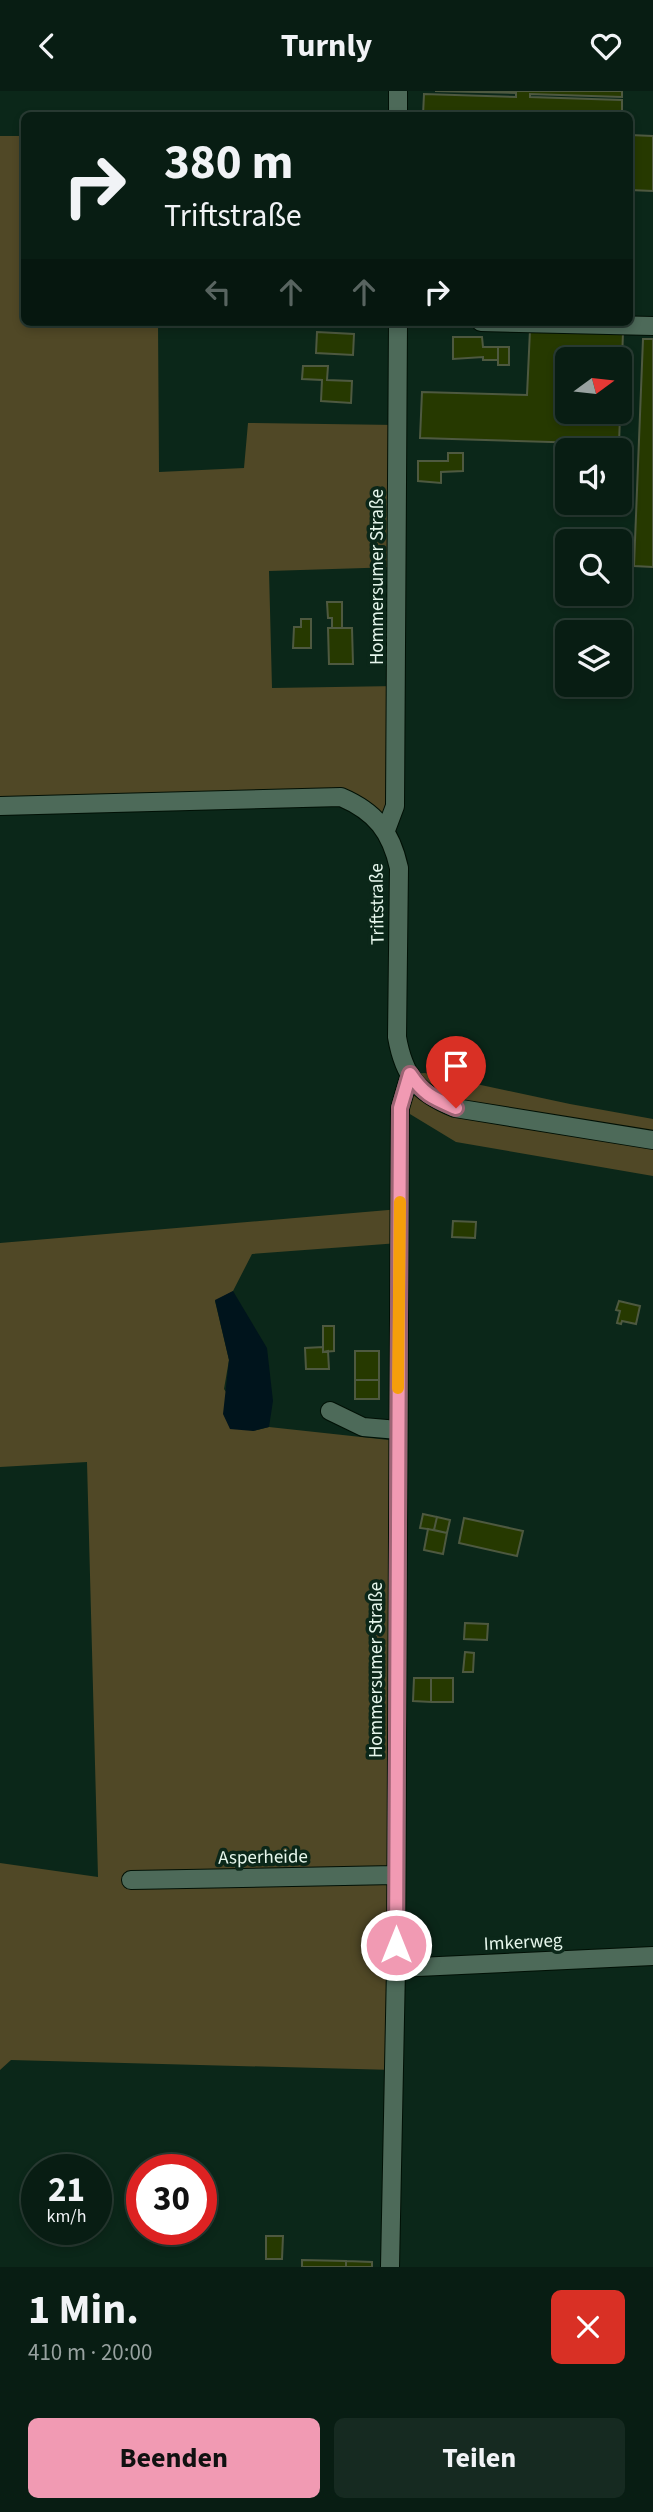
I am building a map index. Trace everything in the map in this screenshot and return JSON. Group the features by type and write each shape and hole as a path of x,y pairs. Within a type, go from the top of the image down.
{"street":[{"path":"398,91 398,112"},
{"name":"Hommersumer Straße","path":"386,830 395,807 398,326"},
{"path":"633,326 653,326"},
{"name":"Triftstraße","path":"0,806 341,797 356,803 386,830 399,868 397,1037 400,1053 420,1089 430,1097 456,1108 653,1140"},
{"name":"Hommersumer Straße","path":"390,2267 396,1968 400,1108 410,1074"},
{"path":"330,1411 363,1427 398,1430"},
{"name":"Asperheide","path":"131,1880 395,1875"},
{"name":"Imkerweg","path":"396,1968 653,1956"}],"shaded area":[{"path":"0,136 21,136 21,326 158,326 159,472 244,468 248,423 397,425 397,567 269,571 272,688 397,686 386,830 356,803 0,806"},
{"path":"425,1073 653,1119 653,1176 456,1142 400,1108 410,1074"},
{"path":"400,1209 399,1243 252,1254 233,1291 215,1301 229,1360 224,1389 253,1431 269,1427 398,1441 394,2070 11,2060 0,2070 0,1863 98,1877 87,1462 0,1467 0,1243"}],"water":[{"path":"233,1291 267,1348 273,1401 269,1427 253,1431 230,1429 223,1414 229,1360 215,1300"}],"building":[{"path":"435,91 622,91 622,97 530,94 530,97 622,100 622,112 423,112 424,94 516,97 516,93"},
{"path":"633,135 653,136 653,191 633,190"},
{"path":"530,330 623,332 622,347 555,347 555,424 620,424 619,438 555,438 555,442 420,438 422,392 527,395"},
{"path":"317,332 354,334 353,355 316,353"},
{"path":"453,337 482,337 483,347 498,347 498,360 483,360 483,357 453,359"},
{"path":"643,339 653,339 653,567 634,566"},
{"path":"498,347 509,347 509,365 498,365"},
{"path":"303,366 328,366 327,380 352,381 351,403 321,401 322,380 302,379"},
{"path":"448,453 463,453 463,471 441,472 441,483 418,481 418,461 448,461"},
{"path":"327,602 342,602 342,628 332,628"},
{"path":"301,619 311,619 311,648 293,648 294,627 301,627"},
{"path":"328,628 352,628 353,664 329,664"},
{"path":"453,1221 476,1222 475,1238 452,1237"},
{"path":"619,1301 640,1306 636,1324 622,1321 621,1324 617,1323 620,1311 616,1310"},
{"path":"323,1326 334,1326 334,1351 323,1352"},
{"path":"323,1347 323,1352 328,1351 329,1369 306,1369 305,1348"},
{"path":"355,1351 379,1351 379,1380 355,1380"},
{"path":"355,1380 379,1380 379,1399 355,1399"},
{"path":"423,1514 437,1517 434,1530 420,1528"},
{"path":"437,1517 450,1520 447,1533 434,1530"},
{"path":"464,1518 523,1531 517,1556 459,1543"},
{"path":"428,1529 447,1533 443,1554 424,1550"},
{"path":"465,1623 488,1624 487,1640 464,1639"},
{"path":"465,1652 474,1653 473,1672 463,1672"},
{"path":"414,1678 431,1678 431,1702 413,1701"},
{"path":"431,1678 453,1678 453,1702 431,1702"},
{"path":"266,2236 283,2236 282,2259 266,2259"},
{"path":"302,2260 346,2261 346,2267 302,2267"},
{"path":"346,2261 372,2262 372,2267 346,2267"}],"slow traffic":[{"path":"398,1388 400,1202"}],"route":[{"path":"396,1945 400,1108 410,1074 420,1089 430,1097 456,1108"}]}
